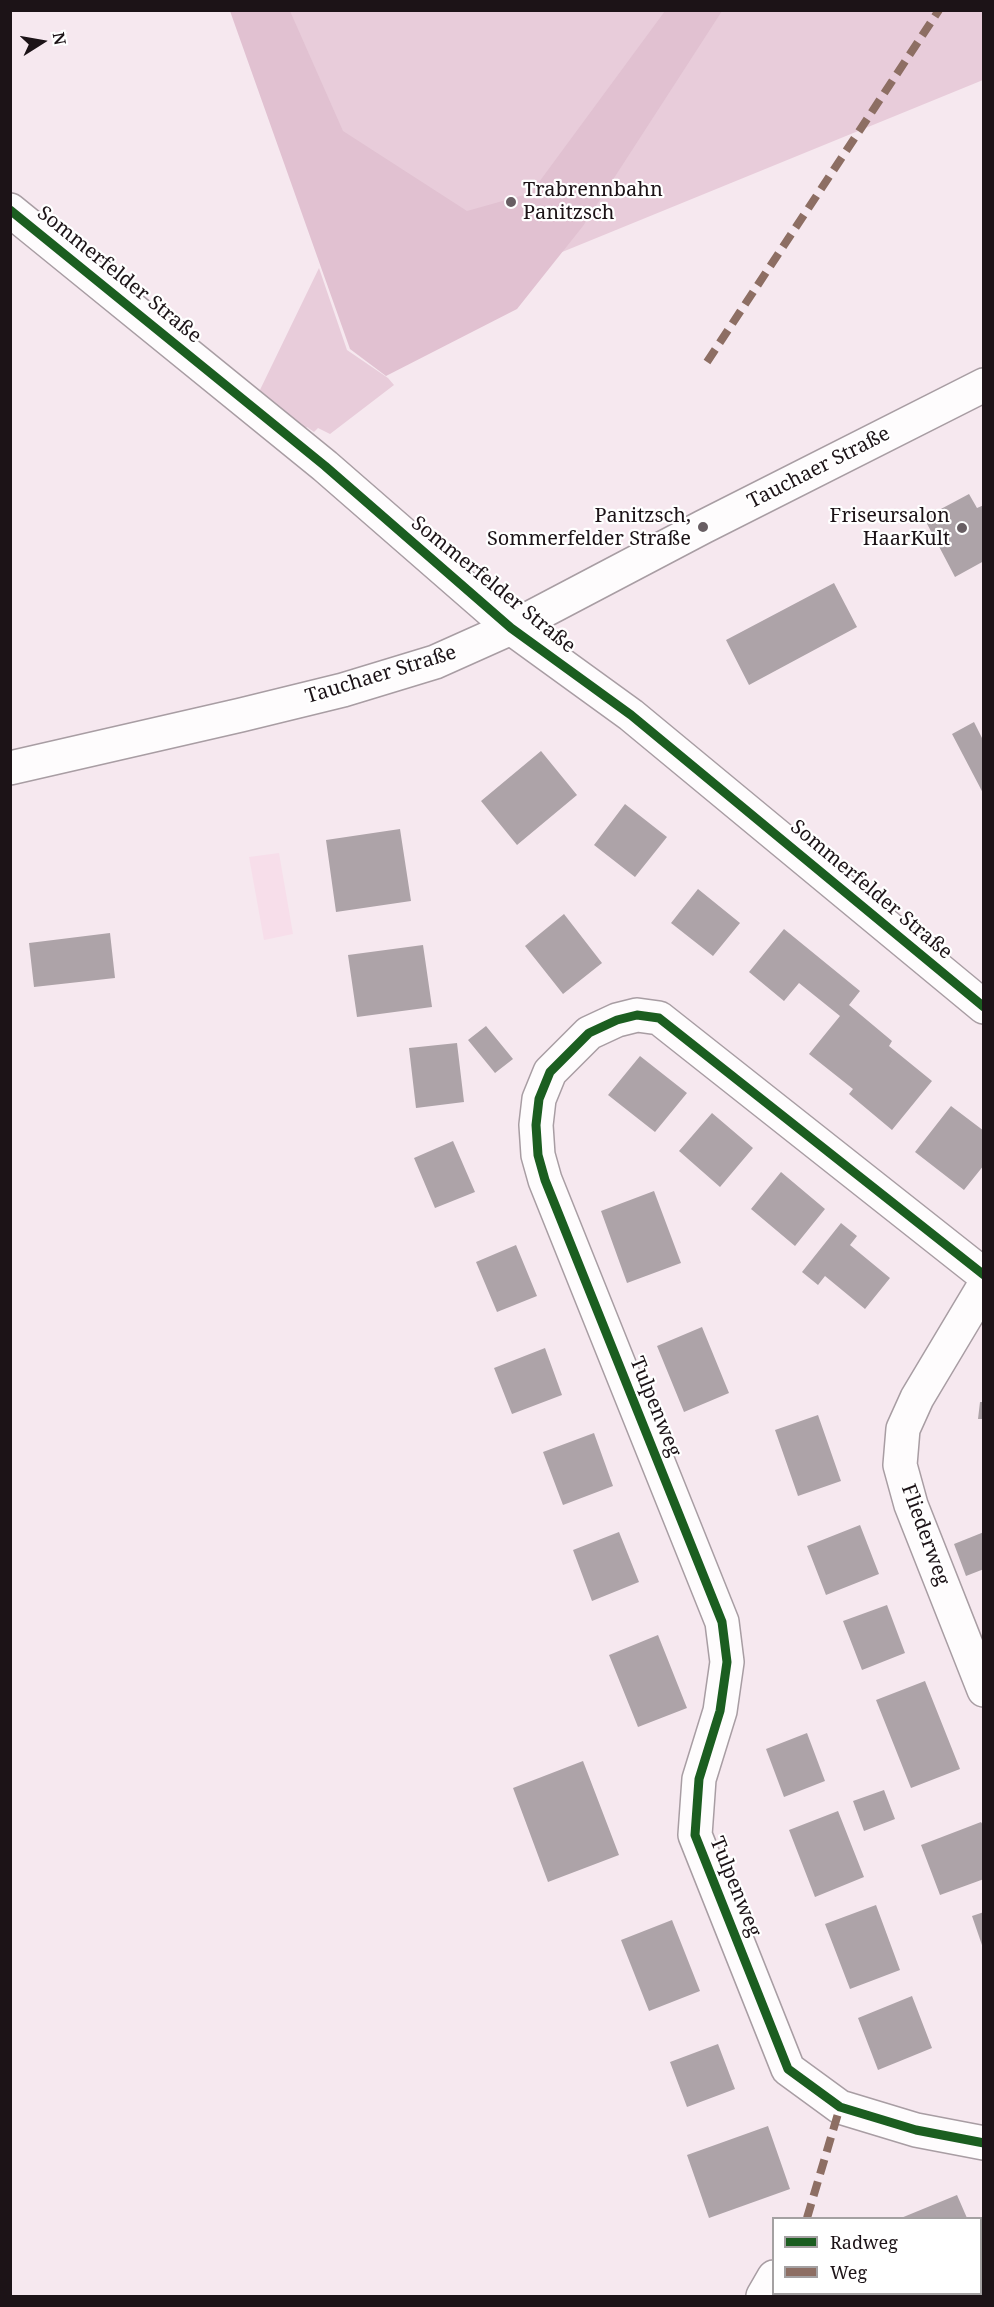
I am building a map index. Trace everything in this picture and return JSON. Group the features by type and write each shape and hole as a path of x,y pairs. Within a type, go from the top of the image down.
{"street":[{"name":"Sommerfelder Straße","path":"10,210 325,466 511,628 631,715 984,1007"},
{"name":"Tauchaer Straße","path":"10,768 343,690 435,662 511,628 703,527 984,385"},
{"name":"Tulpenweg","path":"984,1275 659,1018 638,1015 617,1020 590,1033 550,1072 539,1098 536,1125 538,1155 545,1180 722,1622 727,1662 720,1711 699,1779 695,1835 779,2047 788,2069 840,2107 916,2130 984,2143"},
{"name":"Fliederweg","path":"984,1286 917,1398 903,1429 900,1465 911,1505 984,1690"},
{"path":"763,2296 772,2280"}],"shaded area":[{"path":"230,11 290,11 343,131 467,211 531,193 665,11 722,11 583,226 517,309 386,376 350,349"},
{"name":"Trabrennbahn Panitzsch","path":"266,11 983,11 983,80 386,324"},
{"path":"319,268 347,350 388,378 394,385 330,434 318,428 314,432 307,427 304,430 258,394"},
{"path":"279,853 293,934 264,940 249,857"}],"building":[{"path":"969,494 977,508 984,505 984,561 955,577 924,518"},
{"path":"834,583 857,627 749,685 726,640"},
{"path":"974,722 984,742 984,795 952,734"},
{"path":"541,751 577,795 517,845 481,801"},
{"path":"625,804 667,837 635,877 594,845"},
{"path":"400,829 411,901 336,912 326,840"},
{"path":"698,889 740,923 713,956 671,923"},
{"path":"564,914 602,963 563,994 525,946"},
{"path":"784,929 860,991 849,1005 892,1041 889,1046 932,1081 892,1130 849,1094 853,1089 809,1054 840,1016 799,983 784,1001 749,972"},
{"path":"110,933 115,978 34,987 29,943"},
{"path":"423,945 432,1007 357,1017 348,955"},
{"path":"486,1026 513,1059 495,1073 468,1040"},
{"path":"457,1043 464,1102 416,1108 409,1048"},
{"path":"640,1056 687,1093 655,1132 608,1095"},
{"path":"951,1106 984,1131 984,1165 964,1190 915,1152"},
{"path":"712,1113 753,1148 720,1187 679,1151"},
{"path":"453,1141 475,1192 435,1208 414,1158"},
{"path":"781,1172 825,1209 795,1246 751,1209"},
{"path":"654,1191 681,1263 627,1283 601,1211"},
{"path":"841,1223 857,1236 850,1245 890,1278 865,1309 825,1276 818,1285 802,1272"},
{"path":"516,1245 537,1296 497,1312 476,1262"},
{"path":"702,1327 729,1393 684,1412 657,1346"},
{"path":"545,1348 562,1395 512,1414 494,1368"},
{"path":"980,1402 984,1402 984,1419 978,1419"},
{"path":"818,1415 841,1481 798,1496 775,1430"},
{"path":"594,1433 613,1486 563,1505 543,1452"},
{"path":"860,1525 879,1574 826,1595 807,1546"},
{"path":"619,1532 639,1582 592,1601 573,1550"},
{"path":"984,1532 984,1569 966,1576 954,1544"},
{"path":"887,1605 905,1653 862,1670 843,1621"},
{"path":"658,1635 687,1708 638,1727 609,1655"},
{"path":"925,1681 960,1769 911,1788 876,1700"},
{"path":"807,1733 825,1781 784,1797 766,1749"},
{"path":"583,1761 619,1855 548,1882 513,1788"},
{"path":"884,1790 895,1819 864,1831 853,1801"},
{"path":"838,1811 864,1877 815,1897 789,1830"},
{"path":"981,1822 984,1827 984,1879 940,1895 921,1845"},
{"path":"876,1905 900,1970 850,1989 825,1924"},
{"path":"984,1912 984,1948 983,1948 972,1916"},
{"path":"672,1920 700,1991 649,2011 621,1940"},
{"path":"912,1996 932,2048 878,2070 858,2018"},
{"path":"718,2044 735,2089 687,2107 670,2062"},
{"path":"768,2126 790,2189 709,2218 687,2155"},
{"path":"957,2195 967,2217 903,2217"}],"marked path":[{"path":"707,362 939,10"},
{"path":"807,2217 840,2107"}],"cycle path":[{"path":"10,210 325,466 511,628 631,715 984,1007"},
{"path":"984,1275 659,1018 637,1015 617,1020 589,1033 550,1072 539,1099 536,1125 538,1155 545,1180 722,1622 727,1662 720,1711 699,1779 695,1835 788,2069 840,2107 916,2130 984,2143"}],"place":[{"name":"Trabrennbahn Panitzsch","path":"511,202"},
{"name":"Panitzsch, Sommerfelder Straße","path":"703,527"},
{"name":"Friseursalon HaarKult","path":"962,528"}]}
